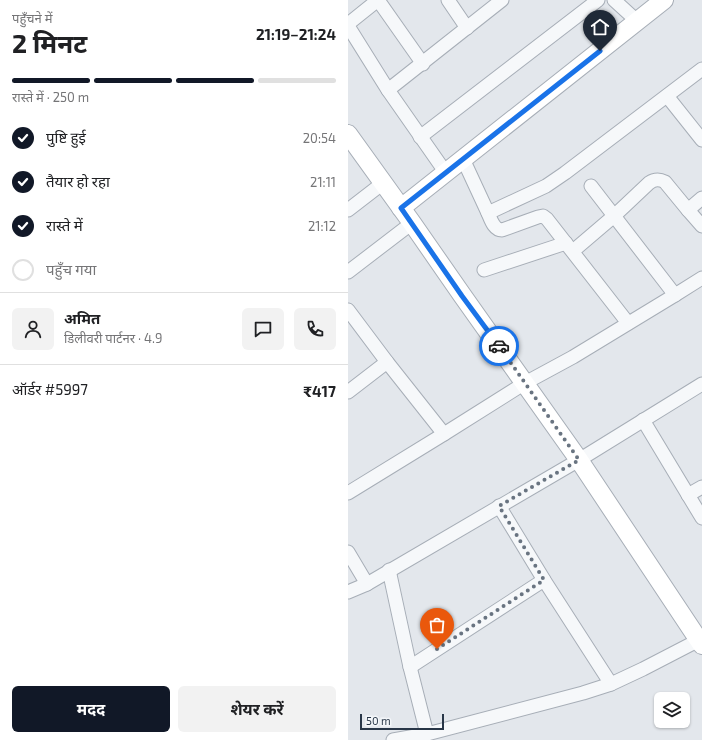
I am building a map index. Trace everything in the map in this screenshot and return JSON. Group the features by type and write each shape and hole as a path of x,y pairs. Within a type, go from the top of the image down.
{"street":[{"path":"423,64 378,0 348,25 388,90 446,173"},
{"path":"448,0 467,28"},
{"path":"388,90 423,64 502,0"},
{"path":"420,137 598,0"},
{"path":"614,0 637,21"},
{"path":"401,208 664,0"},
{"path":"488,214 535,192 552,182 702,69"},
{"path":"667,96 702,140"},
{"path":"348,134 579,460 700,642 611,684 583,693 427,734 393,740"},
{"path":"463,159 488,214 498,230 543,216 547,219 628,323"},
{"path":"484,270 569,247 614,216 649,183 655,180 665,182 702,226"},
{"path":"348,210 383,182"},
{"path":"591,186 675,295"},
{"path":"688,210 702,198"},
{"path":"348,272 412,223"},
{"path":"348,493 525,383 573,357 702,278"},
{"path":"348,310 444,434"},
{"path":"348,392 387,362"},
{"path":"348,592 366,584 579,460 702,384"},
{"path":"643,420 702,518"},
{"path":"688,496 702,487"},
{"path":"499,506 544,580 611,684"},
{"path":"348,552 366,584"},
{"path":"389,570 410,667 427,734"},
{"path":"410,667 544,580"}],"way so far":[{"path":"437,649 544,580 499,506 579,460 499,346"}],"route":[{"path":"499,346 462,296 401,208 600,51"}]}
